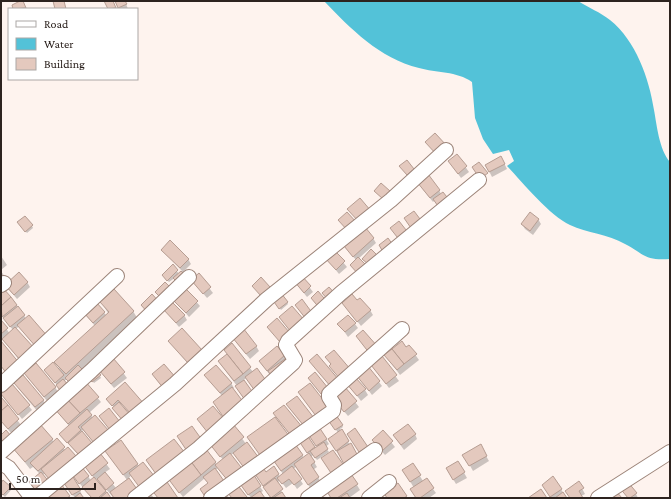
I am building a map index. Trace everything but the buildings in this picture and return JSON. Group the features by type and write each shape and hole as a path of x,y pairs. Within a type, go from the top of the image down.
{"street":[{"path":"36,498 175,384 266,300 391,200 446,150"},
{"path":"135,498 199,448 293,364 295,360 286,345 288,341 341,294 478,180"},
{"path":"1,385 117,276"},
{"path":"1,452 91,371 189,277"},
{"path":"211,498 333,411 334,405 329,397 329,394 402,330"},
{"path":"308,498 375,450"},
{"path":"598,498 670,452"},
{"path":"1,463 9,468 32,498"},
{"path":"370,498 390,482"}],"water":[{"path":"324,1 578,1 610,20 627,38 640,61 649,85 657,130 663,151 670,162 670,259 650,258 618,241 577,228 562,221 537,198 507,166 514,161 509,150 493,154 483,139 475,118 472,82 466,78 453,74 419,68 378,50 355,32"}]}
